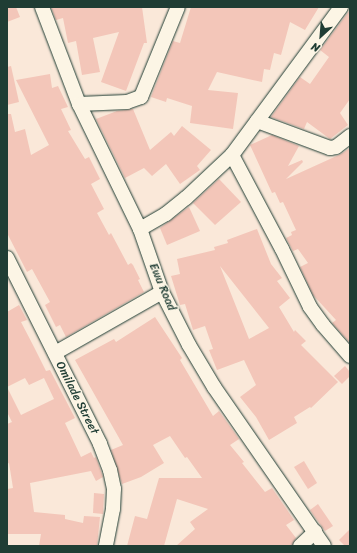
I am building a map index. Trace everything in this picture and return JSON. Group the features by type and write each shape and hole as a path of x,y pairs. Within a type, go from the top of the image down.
{"street":[{"name":"Ewu Road","path":"42,7 79,104 140,229 162,292 189,345 214,387 316,532 324,546"},
{"path":"79,104 128,102 141,97 178,7"},
{"path":"140,229 166,214 186,198 232,155 341,7"},
{"path":"257,121 330,148 336,147 350,136"},
{"path":"232,155 282,249 310,307 323,325 350,356"},
{"name":"Omilade Street","path":"7,258 100,444 110,470 114,496 106,546"},
{"path":"55,353 162,292"},
{"path":"300,546 316,532"}],"building":[{"path":"7,7 16,7 20,17 7,22"},
{"path":"51,7 142,7 147,43 144,43 126,91 101,82 119,32 93,38 100,72 82,75 76,41 68,43 63,18 56,20"},
{"path":"191,7 319,7 305,30 290,22 281,55 274,53 270,70 264,69 262,82 217,72 208,90 238,93 233,129 190,123 192,106 167,98 166,102 151,97 173,41 180,43"},
{"path":"350,10 350,99 340,113 348,125 330,139 307,122 304,129 271,117 300,77 310,84 329,57 320,50"},
{"path":"11,66 19,102 7,105 7,67"},
{"path":"50,74 52,88 58,86 68,107 61,109 71,130 68,131 85,159 89,157 100,179 91,184 104,209 97,213 109,235 111,233 128,265 131,263 133,265 140,279 138,280 144,292 66,337 60,325 56,327 45,305 50,302 32,269 27,272 7,233 7,114 11,114 15,132 25,129 31,155 49,145 16,80"},
{"path":"133,109 150,150 171,132 174,136 182,126 211,150 197,166 200,170 180,184 166,164 152,176 144,168 125,178 96,119 117,111"},
{"path":"272,135 299,146 288,166 302,160 303,162 286,179 341,154 350,148 350,343 332,323 336,320 313,295 300,267 308,263 298,249 293,251 286,238 292,235 291,232 296,230 283,202 280,203 275,192 272,193 250,145"},
{"path":"219,179 241,202 215,225 193,203"},
{"path":"189,207 200,231 167,245 160,228"},
{"path":"257,229 271,264 282,278 277,281 290,298 279,307 294,332 295,330 306,341 301,345 338,382 311,408 310,407 294,417 297,423 269,440 256,417 240,397 256,385 244,360 217,370 209,350 213,349 205,326 193,330 185,304 180,305 171,276 180,274 177,259 215,250 214,247 228,243 227,240","holes":["220,266 269,328 249,339"]},
{"path":"19,305 27,320 21,322 46,371 50,370 75,418 65,423 81,457 91,452 94,458 96,457 103,477 96,481 91,471 30,483 34,512 65,515 65,519 83,523 84,516 100,517 97,546 39,546 41,534 7,534 7,489 13,488 9,463 7,464 7,424 12,422 7,412 7,387 7,312","holes":["25,378 29,385 44,378 54,399 21,415 7,387"]},
{"path":"155,317 182,358 180,360 213,416 219,411 239,439 230,445 244,462 242,463 265,492 272,488 294,520 286,525 296,538 292,546 176,546 195,529 190,522 208,509 177,499 164,546 127,546 135,516 147,519 159,478 202,478 187,457 185,458 170,436 153,445 164,463 141,477 122,484 111,450 123,445 75,360 114,339 116,342"},
{"path":"345,366 350,372 350,376 342,384 334,376"},
{"path":"304,461 317,483 308,489 294,467"},
{"path":"94,493 104,494 103,514 93,513"},
{"path":"318,504 333,526 325,531 310,510"},
{"path":"350,529 350,546 345,546 339,540"}]}
